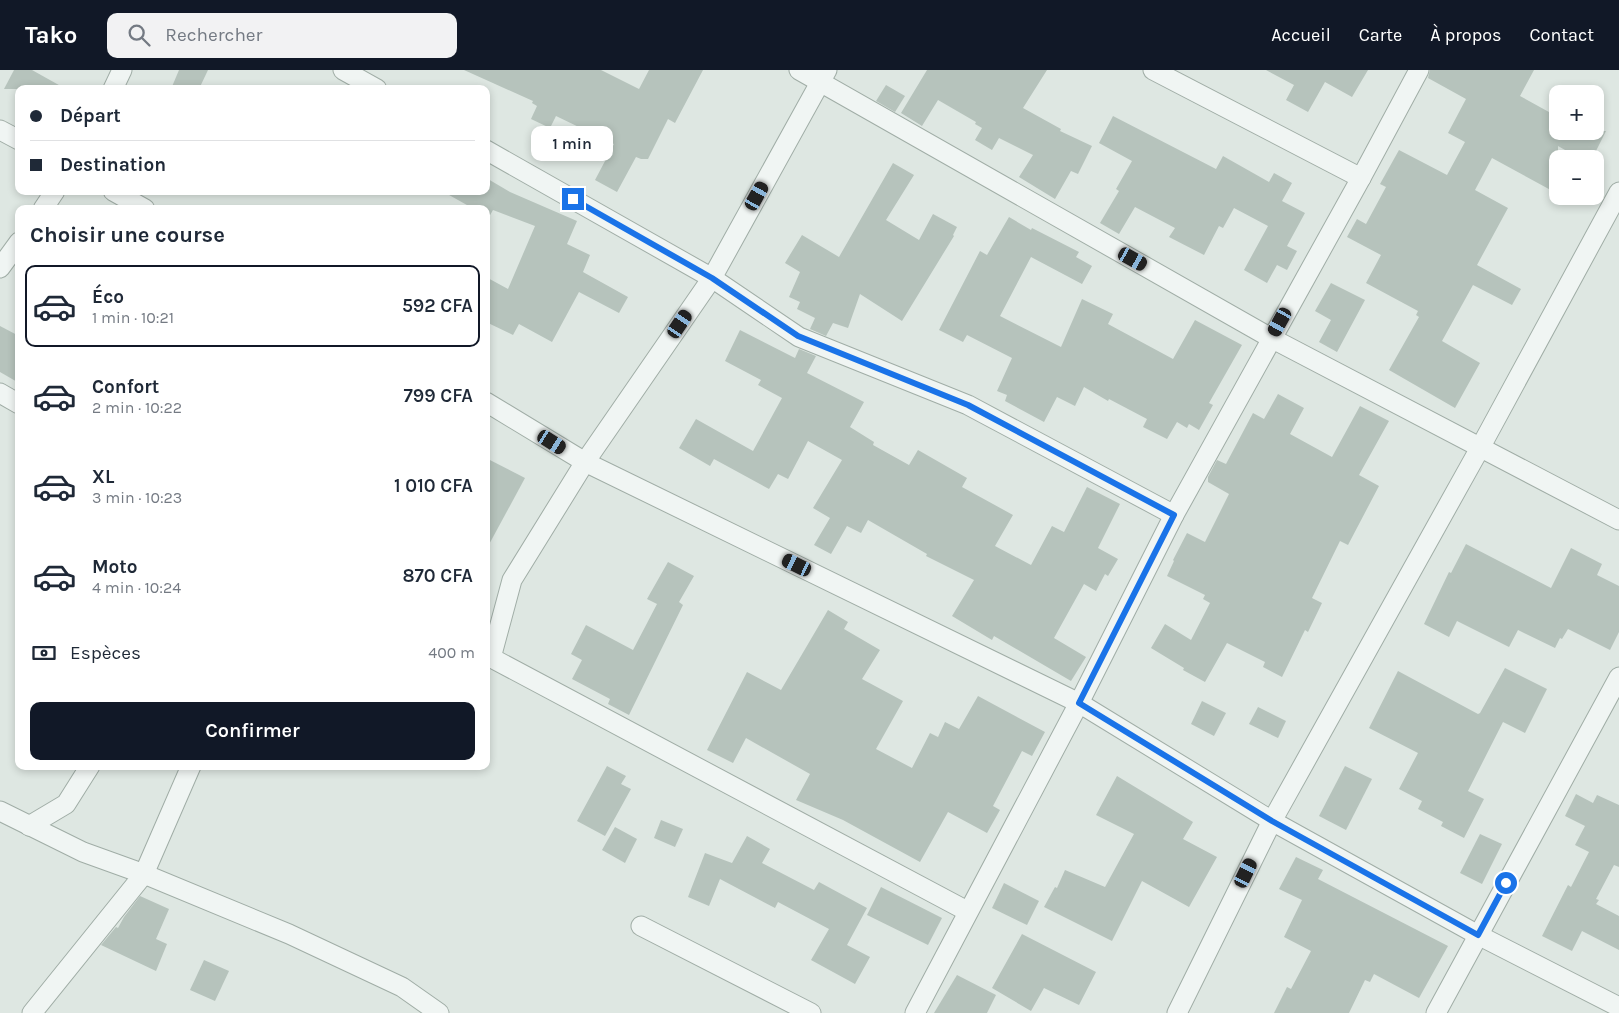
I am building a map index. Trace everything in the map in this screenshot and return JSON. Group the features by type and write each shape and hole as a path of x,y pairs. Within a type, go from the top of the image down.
{"street":[{"path":"114,85 122,70"},
{"path":"799,70 824,76 1271,338 1619,520"},
{"path":"1153,70 1361,178"},
{"path":"915,1013 1079,703 1174,515 1419,70"},
{"path":"355,73 372,85"},
{"path":"490,654 512,580 585,462 712,278 824,76"},
{"path":"0,130 15,138"},
{"path":"490,152 712,278 798,336 968,405 1174,515"},
{"path":"1177,1013 1272,821 1480,448 1619,192"},
{"path":"120,195 139,205"},
{"path":"0,268 15,247"},
{"path":"0,393 15,402"},
{"path":"490,404 585,462 1079,703 1272,821 1478,935 1619,1007"},
{"path":"490,658 967,912"},
{"path":"1436,1013 1619,677"},
{"path":"29,826 66,804 87,770"},
{"path":"32,1013 144,874 189,770"},
{"path":"0,810 83,852 144,874 289,934 346,960 402,987 439,1013"},
{"path":"640,926 811,1013"}],"building":[{"path":"14,70 32,70 59,85 15,85 15,89 4,89"},
{"path":"179,70 208,70 201,85 173,85"},
{"path":"464,70 601,70 639,89 649,70 703,70 675,123 668,119 648,159 636,157 617,192 595,180 614,144 556,116 550,128 531,119 537,106 532,103 533,101"},
{"path":"927,70 1047,70 1023,108 1061,129 1060,131 1092,146 1078,174 1071,171 1055,199 1019,177 1033,155 999,138 992,150 975,140 982,128 975,124 976,122 938,100 922,126 901,113"},
{"path":"1266,70 1368,70 1352,97 1325,82 1308,112 1286,100 1294,85"},
{"path":"1430,70 1534,70 1520,96 1549,112 1549,140 1602,140 1596,150 1565,150 1558,146 1558,150 1549,150 1549,189 1492,158 1475,190 1508,208 1477,265 1521,289 1512,305 1473,285 1442,341 1480,363 1455,408 1389,370 1419,317 1416,315 1418,311 1366,283 1381,255 1347,237 1357,219 1366,224 1386,187 1380,184 1399,150 1447,175 1465,142 1448,133 1466,99 1428,78"},
{"path":"886,85 905,96 895,112 876,101"},
{"path":"1113,116 1216,169 1223,156 1269,182 1274,173 1292,183 1282,201 1305,213 1287,246 1297,251 1287,270 1277,265 1267,283 1244,270 1268,226 1234,208 1223,228 1219,226 1204,255 1169,237 1175,228 1135,207 1119,234 1100,223 1119,191 1116,189 1132,161 1099,143"},
{"path":"893,163 914,175 886,220 919,240 933,214 957,227 954,236 902,321 860,294 848,328 833,323 826,336 810,329 815,318 797,309 800,302 789,297 800,272 785,263 802,235 839,257"},
{"path":"490,180 510,192 577,221 567,244 590,255 583,272 628,297 619,313 579,292 552,342 519,324 513,335 490,324 490,279 508,289 535,226 493,210 490,215 490,205 467,205 449,195 490,195"},
{"path":"1009,217 1031,230 1032,228 1079,252 1076,257 1092,266 1082,284 1031,257 1000,316 1061,347 1082,299 1113,314 1108,324 1173,359 1195,320 1242,345 1209,403 1213,405 1199,430 1189,424 1187,428 1177,422 1167,439 1143,427 1147,419 1109,399 1108,401 1084,387 1075,406 1057,397 1044,422 1005,401 1007,395 997,391 1012,358 967,335 963,342 939,330 980,251 987,255"},
{"path":"1331,283 1365,300 1337,352 1319,342 1331,320 1315,311"},
{"path":"0,326 15,334 15,381 0,372"},
{"path":"740,330 795,358 799,349 816,356 807,373 864,402 850,427 874,442 873,445 909,465 918,450 967,478 962,487 1013,515 995,546 1031,565 1052,526 1064,532 1087,487 1120,504 1098,548 1118,559 1108,576 1105,574 1096,591 1084,584 1054,638 1086,657 1071,681 994,636 992,640 952,616 974,580 926,556 927,554 868,520 861,533 847,526 831,554 814,545 830,518 813,508 842,460 808,441 788,479 778,474 769,489 714,459 710,466 679,448 696,419 753,451 782,398 758,385 761,380 725,361"},
{"path":"1278,394 1304,408 1290,434 1332,457 1360,406 1389,421 1359,475 1379,486 1348,545 1340,541 1312,598 1322,603 1308,632 1305,630 1282,677 1263,667 1265,662 1227,643 1205,682 1183,670 1184,668 1151,648 1165,624 1191,640 1210,603 1203,599 1205,595 1167,576 1187,533 1205,542 1229,494 1208,482 1208,477 1217,460 1226,464 1253,413 1264,419"},
{"path":"490,460 525,478 490,543"},
{"path":"1466,544 1551,588 1571,548 1602,564 1597,575 1619,586 1619,632 1610,650 1568,629 1562,639 1560,638 1555,648 1518,630 1509,647 1457,621 1449,637 1424,624 1449,572 1451,573"},
{"path":"668,562 694,576 679,602 683,605 629,715 608,704 610,699 572,679 582,660 571,654 586,625 633,650 657,604 647,599"},
{"path":"828,610 848,622 844,629 880,650 862,679 903,701 876,749 912,768 930,733 938,737 945,722 959,729 978,696 1045,732 1032,756 1022,751 993,806 1000,810 987,833 948,812 920,862 843,820 796,800 810,774 746,738 733,763 707,750 747,672 781,690"},
{"path":"1505,668 1547,689 1525,733 1503,722 1468,791 1484,799 1464,838 1441,826 1443,822 1418,809 1422,801 1399,789 1418,753 1369,728 1398,671 1478,714"},
{"path":"1202,701 1226,713 1214,736 1191,724"},
{"path":"1258,707 1286,721 1278,738 1249,724"},
{"path":"607,766 626,776 621,784 631,789 605,836 577,821"},
{"path":"1345,766 1372,779 1346,830 1319,816"},
{"path":"1117,776 1193,822 1183,839 1217,857 1189,907 1142,881 1112,941 1044,907 1055,887 1057,888 1065,870 1105,887 1134,834 1096,815"},
{"path":"1576,794 1593,803 1597,795 1619,805 1619,867 1614,865 1596,899 1599,900 1596,904 1619,916 1619,950 1582,931 1572,951 1542,936 1568,885 1571,887 1589,852 1575,845 1585,826 1565,816"},
{"path":"661,820 683,829 675,847 654,838"},
{"path":"615,827 637,839 625,863 602,850"},
{"path":"1480,834 1502,844 1482,884 1460,873"},
{"path":"747,836 770,849 762,863 814,890 819,882 867,908 847,945 870,957 855,984 811,960 829,929 778,902 775,908 720,879 709,906 688,897 705,853 732,863"},
{"path":"1296,857 1323,870 1318,879 1448,946 1419,998 1374,974 1370,982 1365,980 1349,1013 1274,1013 1287,987 1291,989 1311,951 1284,937 1302,900 1279,889"},
{"path":"1004,883 1039,901 1027,925 992,908"},
{"path":"881,887 942,918 928,945 867,915"},
{"path":"140,896 169,909 156,939 167,944 156,971 101,945 116,927 118,928"},
{"path":"1022,934 1096,972 1079,1005 1044,988 1031,1011 992,988"},
{"path":"204,960 229,971 215,1001 190,990"},
{"path":"957,975 996,995 987,1013 934,1013"}],"route":[{"path":"573,199 712,278 798,336 968,405 1174,515 1079,703 1272,821 1478,935 1506,883"}]}
